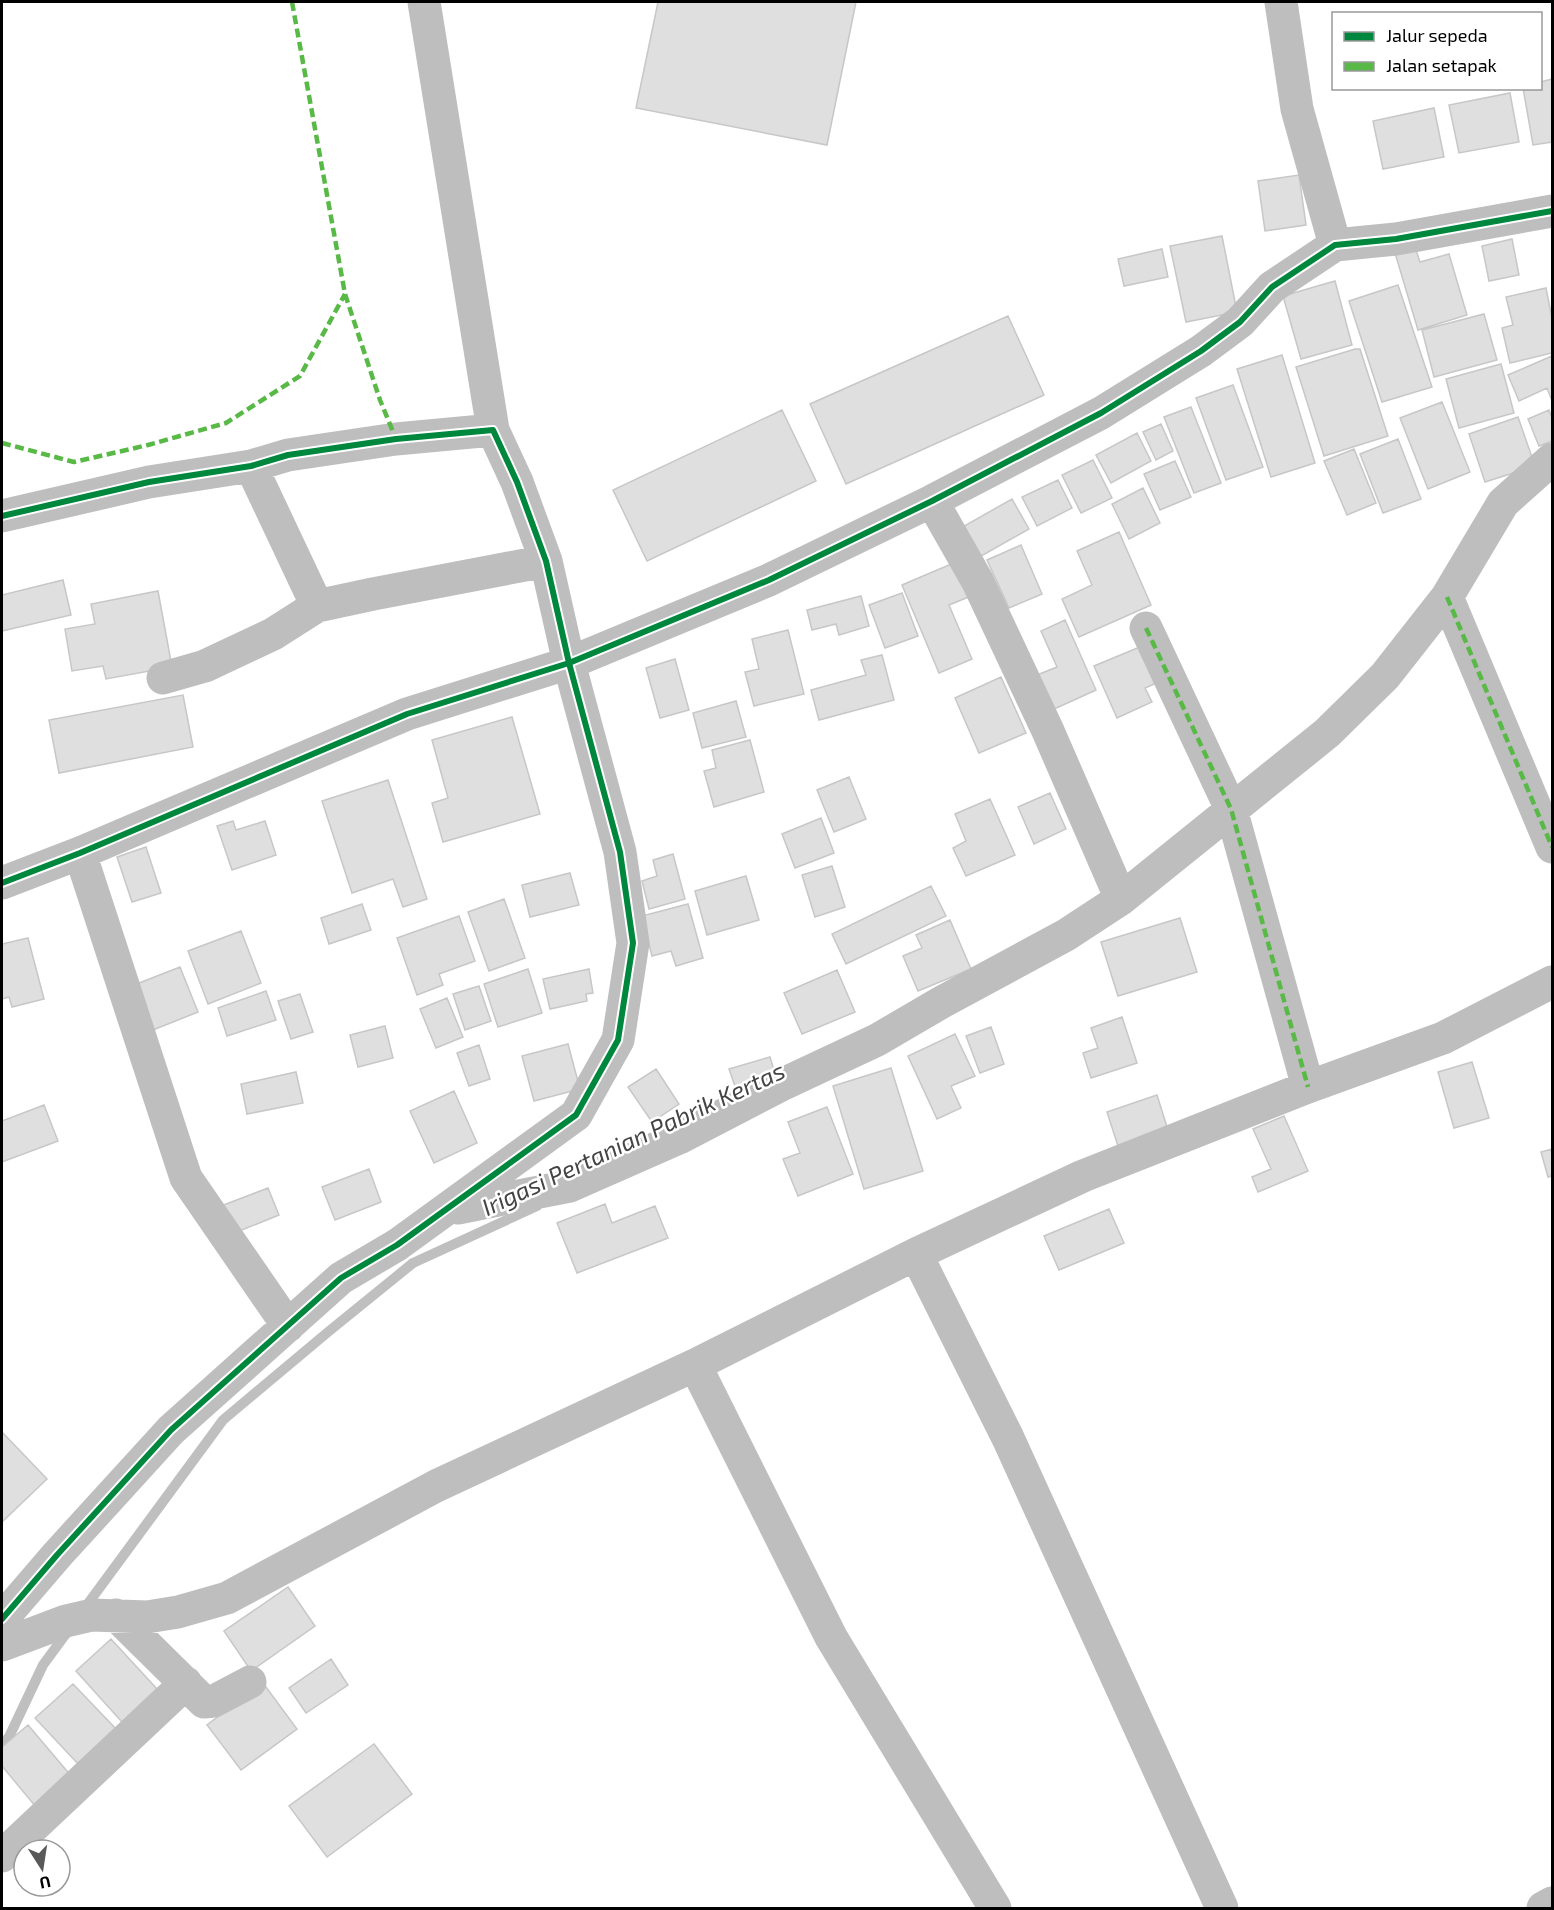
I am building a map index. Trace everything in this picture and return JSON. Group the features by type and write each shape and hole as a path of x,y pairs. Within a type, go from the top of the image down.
{"street":[{"path":"2,1619 171,1430 341,1278 397,1245 576,1115 618,1040 633,943 620,852 569,663 546,561 517,482 493,430 424,2"},
{"path":"1288,2 1297,109 1335,244"},
{"path":"2,883 80,853 407,714 569,663 769,580 932,501 1101,413 1201,351 1240,322 1272,287 1335,244 1396,239 1552,211"},
{"path":"2,516 149,482 251,466 288,455 396,439 493,430"},
{"path":"447,1210 570,1186 679,1138 781,1085 877,1040 962,990 1066,935 1121,899 1327,733 1385,676 1447,597 1503,503 1552,459"},
{"path":"251,466 317,606"},
{"path":"932,501 978,582 1048,731 1121,899"},
{"path":"164,678 204,666 273,634 317,606 546,561"},
{"path":"1447,597 1552,846"},
{"path":"1146,628 1231,809 1308,1087"},
{"path":"80,853 186,1178 288,1326"},
{"path":"2,1645 91,1617 157,1616 228,1598 436,1486 695,1365 916,1254 1083,1176 1308,1087 1443,1038 1552,982"},
{"path":"916,1254 1008,1438 1222,1908"},
{"path":"695,1365 831,1637 995,1908"},
{"path":"91,1617 186,1683 204,1702 214,1701 250,1682"},
{"path":"2,1856 186,1683"},
{"path":"1544,1908 1552,1903"}],"building":[{"path":"658,2 856,2 827,145 636,108"},
{"path":"1552,79 1552,142 1533,145 1523,90 1542,90 1542,82"},
{"path":"1510,93 1519,142 1459,153 1449,105"},
{"path":"1434,108 1444,157 1383,169 1373,121"},
{"path":"1299,175 1306,225 1265,231 1258,181"},
{"path":"1222,236 1237,312 1186,322 1170,246"},
{"path":"1512,239 1519,275 1489,281 1482,246"},
{"path":"1415,247 1420,262 1449,254 1467,315 1418,330 1395,253"},
{"path":"1162,249 1168,277 1124,286 1118,259"},
{"path":"1335,281 1352,345 1301,359 1283,296"},
{"path":"1398,285 1432,387 1382,402 1349,301"},
{"path":"1546,288 1552,318 1552,353 1510,363 1502,328 1513,325 1506,297"},
{"path":"1484,314 1497,360 1434,377 1422,330"},
{"path":"1008,316 1044,395 846,484 810,404"},
{"path":"1360,349 1388,436 1324,456 1296,367"},
{"path":"1282,355 1315,463 1271,477 1237,369"},
{"path":"1552,356 1552,401 1547,388 1519,401 1508,375"},
{"path":"1501,364 1514,413 1459,428 1446,379"},
{"path":"1233,385 1263,467 1226,480 1196,398"},
{"path":"1442,402 1470,472 1428,489 1400,418"},
{"path":"1191,407 1221,483 1194,493 1164,417"},
{"path":"782,410 816,481 647,561 613,490"},
{"path":"1549,410 1552,418 1552,441 1539,446 1528,419"},
{"path":"1518,417 1535,466 1485,482 1469,434"},
{"path":"1161,424 1173,451 1156,460 1143,432"},
{"path":"1137,433 1151,461 1111,483 1096,455"},
{"path":"1398,439 1421,499 1383,513 1360,454"},
{"path":"1354,449 1376,503 1347,515 1324,461"},
{"path":"1093,460 1112,498 1081,513 1062,475"},
{"path":"1175,461 1191,497 1160,510 1144,474"},
{"path":"1058,480 1072,508 1037,526 1022,497"},
{"path":"1143,488 1160,523 1129,539 1112,504"},
{"path":"1012,499 1029,529 976,559 959,529"},
{"path":"1119,532 1151,605 1079,637 1062,599 1092,585 1077,551"},
{"path":"1021,545 1042,594 1009,608 987,560"},
{"path":"956,562 971,596 949,605 972,659 939,673 902,585"},
{"path":"63,580 71,615 2,631 2,595"},
{"path":"158,591 172,667 106,679 103,666 72,671 65,629 95,624 91,604"},
{"path":"902,593 918,636 885,648 869,605"},
{"path":"861,596 869,626 839,635 836,624 812,630 807,610"},
{"path":"1065,620 1096,690 1052,710 1037,675 1057,667 1041,631"},
{"path":"788,630 804,694 754,706 745,672 759,669 752,639"},
{"path":"1147,644 1163,680 1145,688 1152,702 1117,718 1094,666"},
{"path":"882,655 894,700 819,720 811,690 866,675 861,660"},
{"path":"675,659 689,710 660,718 646,668"},
{"path":"1001,677 1026,733 979,753 955,698"},
{"path":"183,695 193,747 59,773 49,720"},
{"path":"736,701 746,737 702,748 693,713"},
{"path":"512,717 540,814 443,842 432,803 448,798 432,740"},
{"path":"750,740 764,792 714,807 704,771 716,768 712,750"},
{"path":"849,777 866,819 834,832 817,790"},
{"path":"388,780 427,899 403,907 393,879 352,893 322,801"},
{"path":"1050,793 1066,829 1034,844 1018,807"},
{"path":"990,799 1015,855 966,876 953,848 966,841 955,814"},
{"path":"821,818 834,853 795,868 782,834"},
{"path":"233,821 236,830 265,821 276,855 232,870 217,826"},
{"path":"146,847 161,893 132,902 117,857"},
{"path":"673,854 685,899 649,909 642,881 657,876 653,860"},
{"path":"832,866 845,907 815,917 802,875"},
{"path":"570,873 579,905 530,917 522,885"},
{"path":"746,876 759,920 707,935 695,891"},
{"path":"931,886 946,916 846,964 832,934"},
{"path":"504,899 525,958 489,971 468,912"},
{"path":"362,904 371,930 329,944 321,918"},
{"path":"688,904 703,958 676,966 671,951 652,956 642,916"},
{"path":"459,916 475,961 439,974 443,985 417,995 397,938"},
{"path":"1180,918 1197,972 1118,996 1101,942"},
{"path":"950,920 971,969 918,991 903,956 922,948 916,935"},
{"path":"241,931 261,983 208,1004 188,951"},
{"path":"28,938 44,999 12,1007 9,997 2,999 2,944"},
{"path":"180,967 198,1012 148,1032 129,987"},
{"path":"528,969 542,1013 498,1027 484,984"},
{"path":"589,969 593,993 586,994 587,1001 550,1009 543,979"},
{"path":"837,970 855,1012 802,1034 784,993"},
{"path":"479,986 491,1021 465,1030 453,994"},
{"path":"266,991 276,1020 227,1036 218,1008"},
{"path":"300,994 313,1032 291,1039 278,1001"},
{"path":"447,998 463,1037 436,1048 420,1009"},
{"path":"1122,1017 1137,1063 1091,1078 1083,1053 1098,1048 1091,1028"},
{"path":"385,1026 393,1058 358,1067 350,1035"},
{"path":"991,1027 1004,1064 980,1073 966,1036"},
{"path":"955,1034 975,1076 951,1086 961,1108 937,1119 908,1056"},
{"path":"568,1044 580,1089 534,1101 522,1056"},
{"path":"479,1045 490,1079 469,1086 457,1053"},
{"path":"770,1057 777,1080 737,1092 729,1069"},
{"path":"1472,1062 1489,1118 1454,1128 1438,1072"},
{"path":"891,1068 923,1171 864,1189 833,1086"},
{"path":"656,1069 679,1104 652,1122 628,1087"},
{"path":"296,1072 303,1103 247,1114 241,1084"},
{"path":"454,1091 477,1143 434,1163 410,1111"},
{"path":"1157,1095 1168,1130 1118,1146 1107,1112"},
{"path":"44,1105 58,1141 2,1162 2,1121"},
{"path":"827,1107 853,1174 798,1196 783,1159 800,1153 788,1122"},
{"path":"1284,1116 1308,1171 1258,1192 1252,1177 1271,1169 1253,1129"},
{"path":"1552,1149 1552,1176 1548,1177 1541,1152"},
{"path":"369,1169 381,1202 335,1220 322,1187"},
{"path":"268,1188 279,1215 232,1234 221,1206"},
{"path":"605,1204 612,1223 655,1206 668,1238 577,1273 557,1223"},
{"path":"1109,1209 1124,1243 1059,1270 1044,1236"},
{"path":"2,1432 47,1479 2,1522"},
{"path":"288,1587 315,1626 251,1671 224,1631"},
{"path":"111,1639 157,1689 122,1722 76,1671"},
{"path":"331,1659 348,1685 306,1713 289,1688"},
{"path":"263,1683 297,1729 241,1770 207,1725"},
{"path":"73,1684 118,1731 80,1766 35,1718"},
{"path":"28,1725 72,1777 36,1807 2,1766 2,1747"},
{"path":"374,1744 412,1794 327,1857 289,1806"}],"waterway":[{"name":"Irigasi Pertanian Pabrik Kertas","path":"84,1609 223,1420 413,1263 537,1206"},
{"name":"Irigasi Pertanian Pabrik Kertas","path":"2,1744 9,1737 43,1665 68,1631"}],"marked path":[{"path":"292,2 345,294 380,400 396,439"},
{"path":"2,443 74,462 148,445 226,423 300,376 345,294"},
{"path":"1447,597 1552,847"},
{"path":"1146,628 1231,809 1308,1087"}],"cycle path":[{"path":"2,883 80,853 407,714 569,663 769,580 932,501 1101,413 1201,351 1240,322 1272,287 1335,245 1396,239 1552,211"},
{"path":"2,516 149,482 251,466 288,455 396,439 493,430 517,482 546,561 569,663 620,852 633,943 618,1040 576,1115 397,1245 341,1278 171,1430 2,1619"}]}
